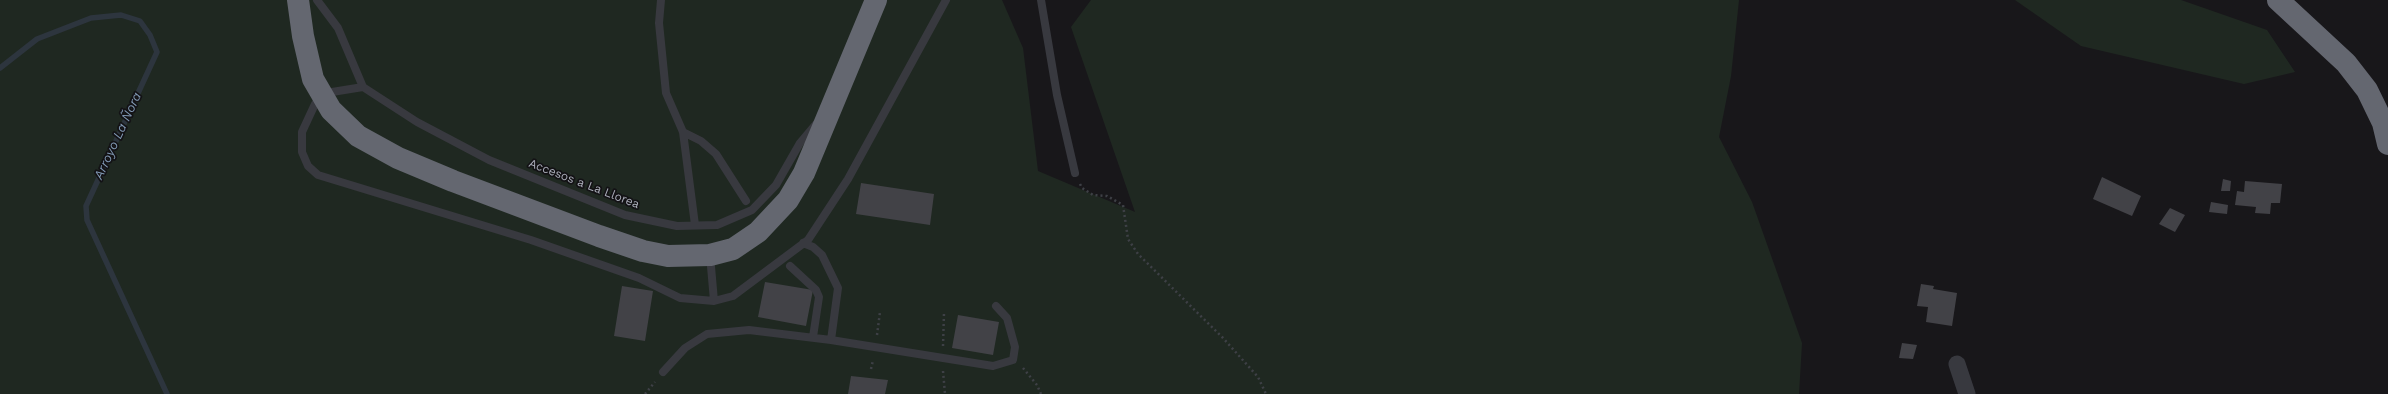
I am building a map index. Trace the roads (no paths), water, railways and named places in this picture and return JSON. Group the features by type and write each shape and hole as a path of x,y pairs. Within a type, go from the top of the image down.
{"highway":[{"path":"298,0 303,36 313,79 331,110 358,136 398,158 453,181 599,236 643,251 668,256 710,255 733,249 758,232 788,200 804,172 834,104 876,0"},
{"path":"2278,0 2346,63 2366,90 2383,123 2388,144"}],"street":[{"path":"1957,364 1967,394"}],"lane":[{"path":"317,0 338,28 364,87 332,92"},
{"path":"661,0 659,23 666,93 683,132 695,225"},
{"path":"315,104 302,132 302,152 308,166 318,175 531,240 639,278 680,298 714,300 733,296 803,243 848,179 946,0"},
{"path":"1041,0 1057,95 1076,173"},
{"name":"Accesos a La Llorea","path":"364,87 417,122 489,160 625,215 676,226 717,225 752,210 776,185 800,143 834,104"},
{"path":"683,132 701,141 716,154 746,201"},
{"path":"803,243 813,247 822,255 838,288 831,340"},
{"path":"710,255 714,300"},
{"path":"790,266 816,290 819,297 813,337"},
{"path":"662,372 685,348 707,334 749,330 813,337 993,366 1013,360 1015,347 1008,318 996,306"}],"waterway":[{"name":"Arroyo La Ñora","path":"0,68 37,39 91,18 121,15 140,21 150,35 157,52 86,206 87,220 167,394"}]}
